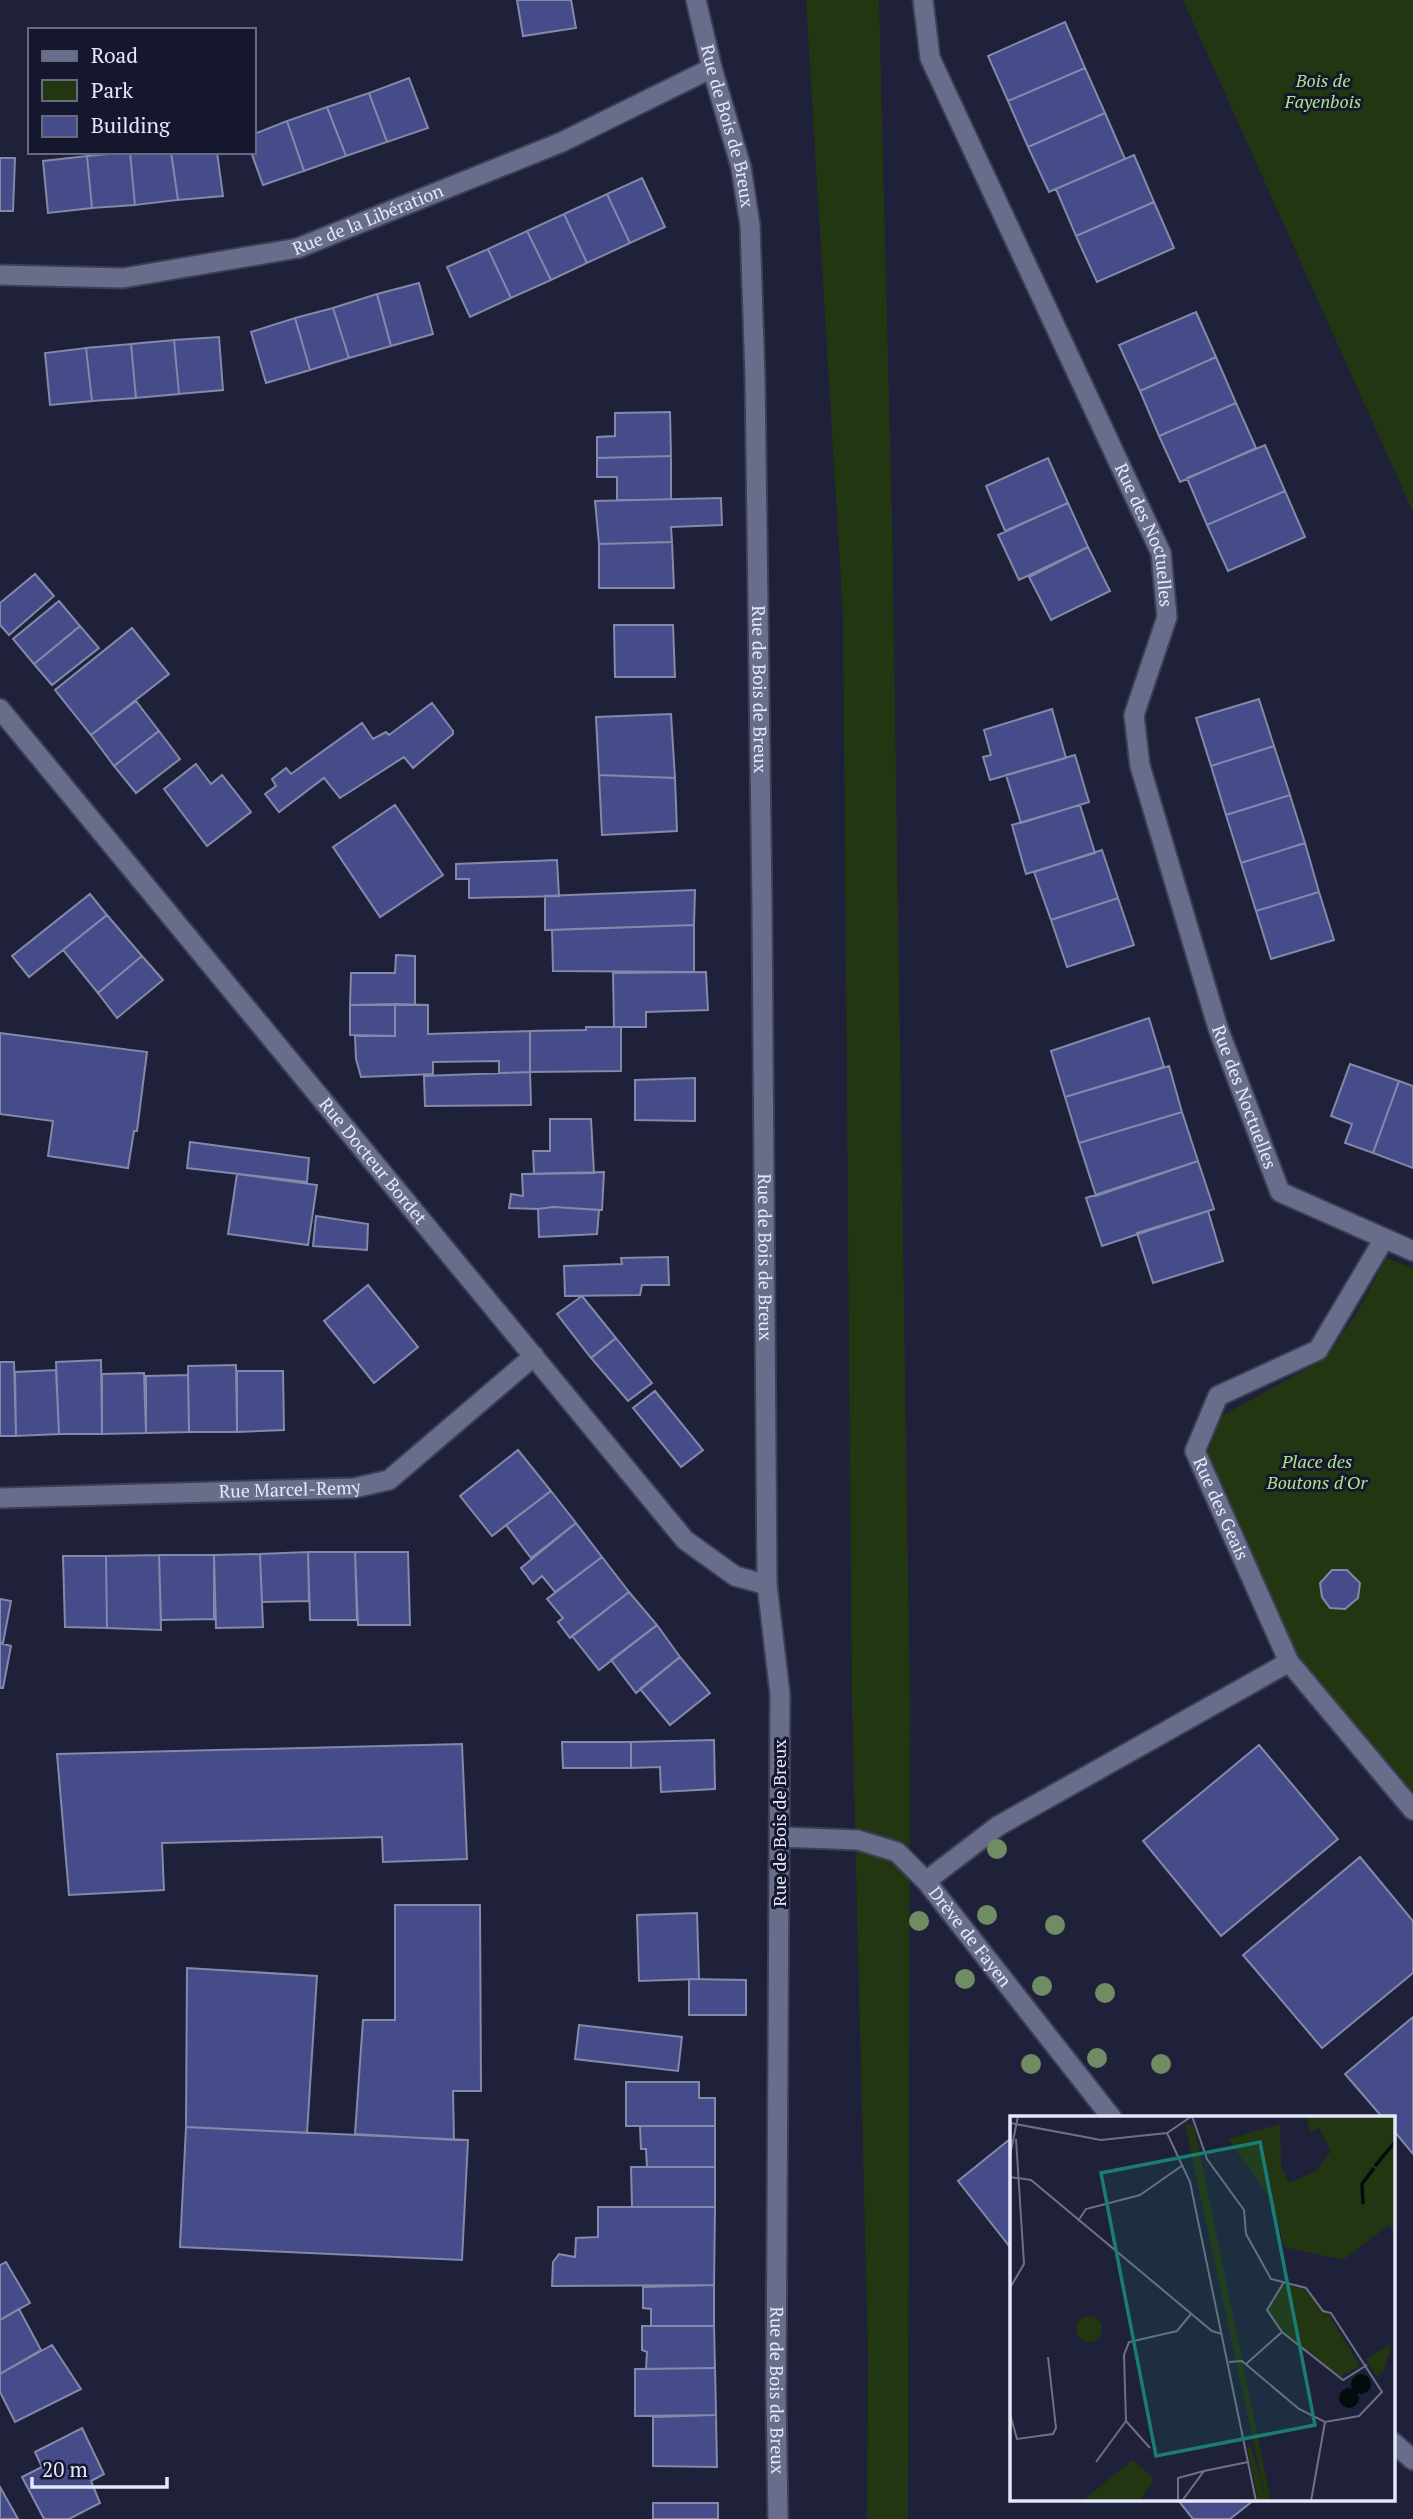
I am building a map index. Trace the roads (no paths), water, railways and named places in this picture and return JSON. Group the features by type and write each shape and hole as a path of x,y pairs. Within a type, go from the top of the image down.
{"street":[{"name":"Rue de Bois de Breux","path":"696,0 712,68 741,167 751,239 762,921 767,1585 780,1694 776,2380 778,2519"},
{"name":"Rue des Noctuelles","path":"923,0 929,58 1161,553 1167,617 1134,715 1140,766 1226,1050 1280,1192 1413,1251"},
{"name":"Rue de la Libération","path":"0,275 123,278 298,248 562,142 712,68"},
{"name":"Rue Docteur Bordet","path":"0,709 685,1540 735,1577 767,1585"},
{"name":"Rue des Geais","path":"1384,1239 1318,1350 1219,1396 1195,1451 1289,1662 1413,1810"},
{"name":"Rue Marcel-Remy","path":"0,1497 354,1488 389,1480 534,1356"},
{"path":"926,1881 998,1826 1289,1662"},
{"name":"Drève de Fayen","path":"780,1837 858,1840 897,1852 926,1881 1110,2116"},
{"path":"1396,2445 1413,2460"}],"park label":[{"name":"Bois de Fayenbois","path":"1323,91"},
{"name":"Place des Boutons d'Or","path":"1317,1472"}]}
